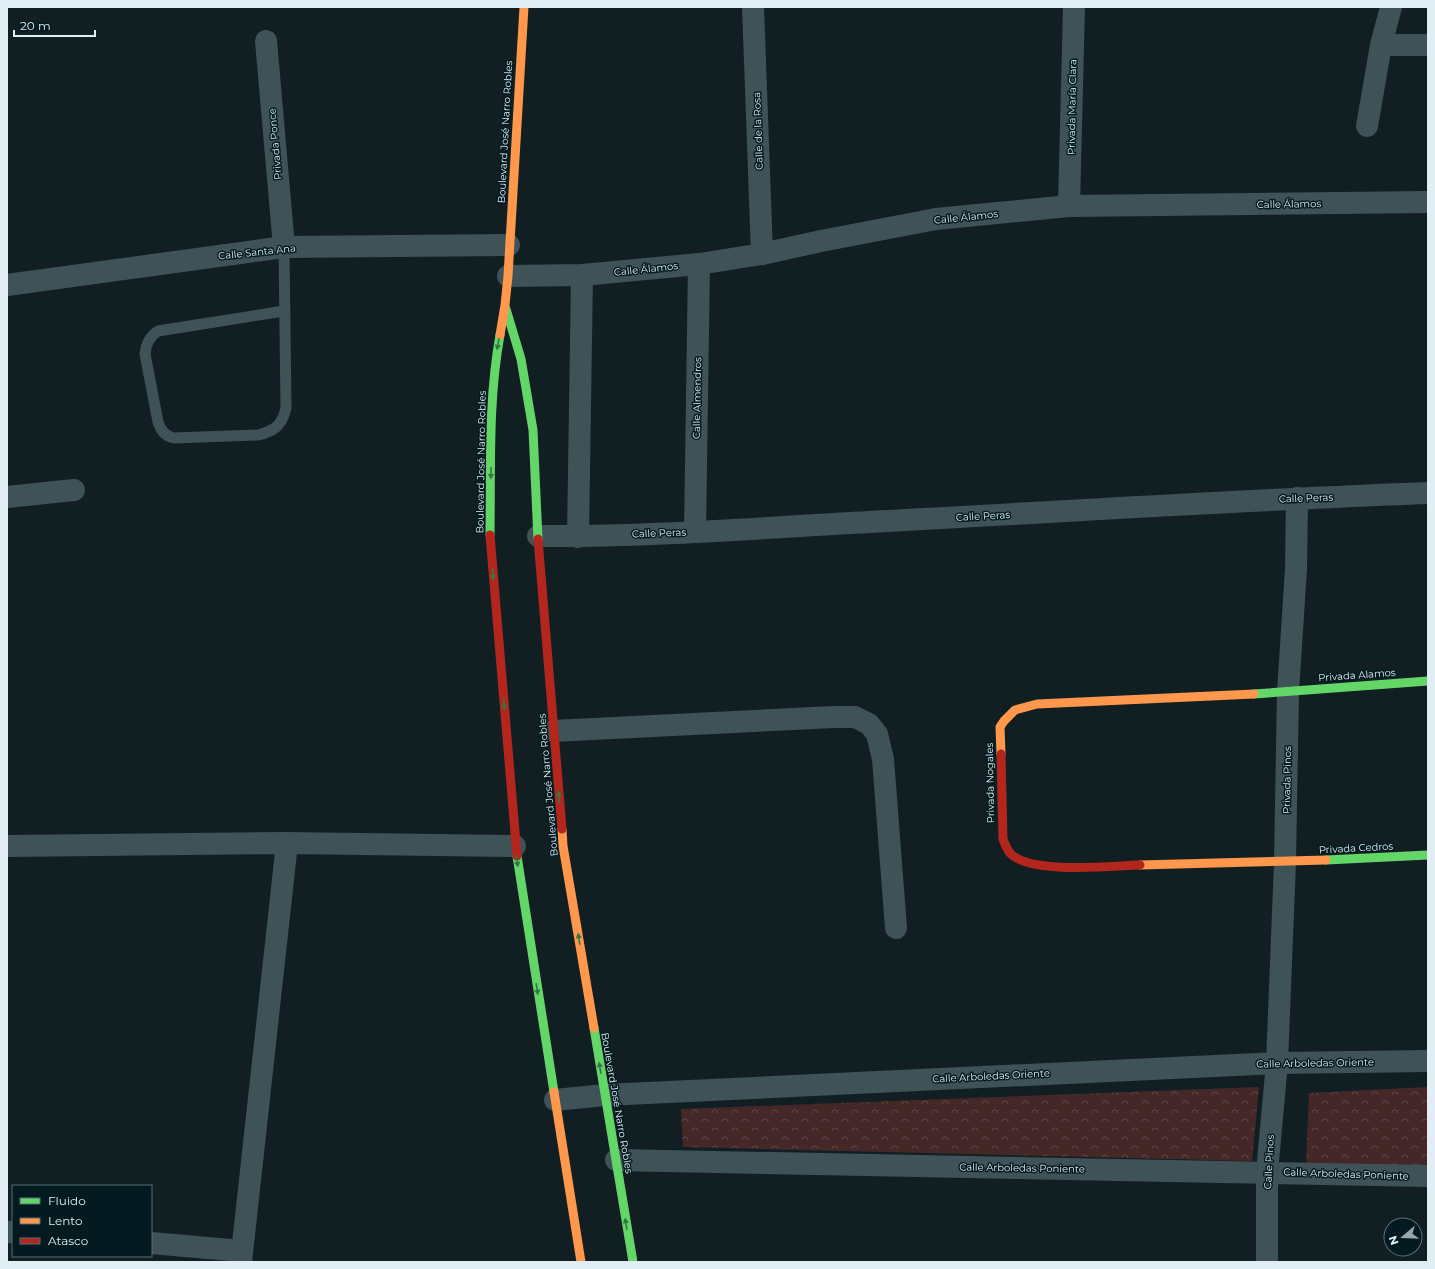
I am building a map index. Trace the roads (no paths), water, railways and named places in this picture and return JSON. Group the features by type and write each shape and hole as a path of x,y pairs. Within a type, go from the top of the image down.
{"street":[{"name":"Boulevard José Narro Robles","path":"524,7 508,276 494,375 490,535 515,846 581,1262"},
{"name":"Calle de la Rosa","path":"753,7 762,254"},
{"name":"Privada María Clara","path":"1069,206 1074,7"},
{"path":"1367,126 1381,45 1391,7"},
{"name":"Privada Ponce","path":"266,40 284,247"},
{"path":"1381,45 1428,45"},
{"name":"Calle Álamos","path":"508,276 582,275 699,264 762,254 936,219 1069,206 1428,202"},
{"name":"Calle Santa Ana","path":"7,286 284,247 510,245"},
{"name":"Calle Almendros","path":"695,532 699,264"},
{"path":"578,537 582,275"},
{"name":"Boulevard José Narro Robles","path":"505,305 521,359 533,430 538,536 563,846 633,1262"},
{"path":"7,497 74,490"},
{"name":"Calle Peras","path":"538,536 578,537 695,532 1298,498 1428,493"},
{"name":"Privada Pinos","path":"1277,1062 1285,862 1288,692 1296,569 1298,498"},
{"name":"Privada Alamos","path":"1000,727 1006,716 1018,708 1037,704 1288,692 1428,681"},
{"path":"553,731 834,717 855,717 869,724 877,734 883,759 896,928"},
{"name":"Privada Nogales","path":"1000,727 1003,839"},
{"name":"Privada Cedros","path":"1003,839 1011,854 1026,862 1048,866 1076,867 1285,862 1428,855"},
{"path":"7,846 287,843 515,846"},
{"path":"152,1243 242,1256 287,843"},
{"name":"Calle Arboledas Oriente","path":"555,1100 605,1095 1277,1062 1428,1061"},
{"name":"Calle Pinos","path":"1267,1262 1267,1172 1277,1062"},
{"name":"Calle Arboledas Poniente","path":"616,1160 1428,1176"}],"lane":[{"path":"284,247 286,408 283,419 268,433 258,435 174,438 163,433 158,422 145,354 152,335 158,331 284,311"}]}
